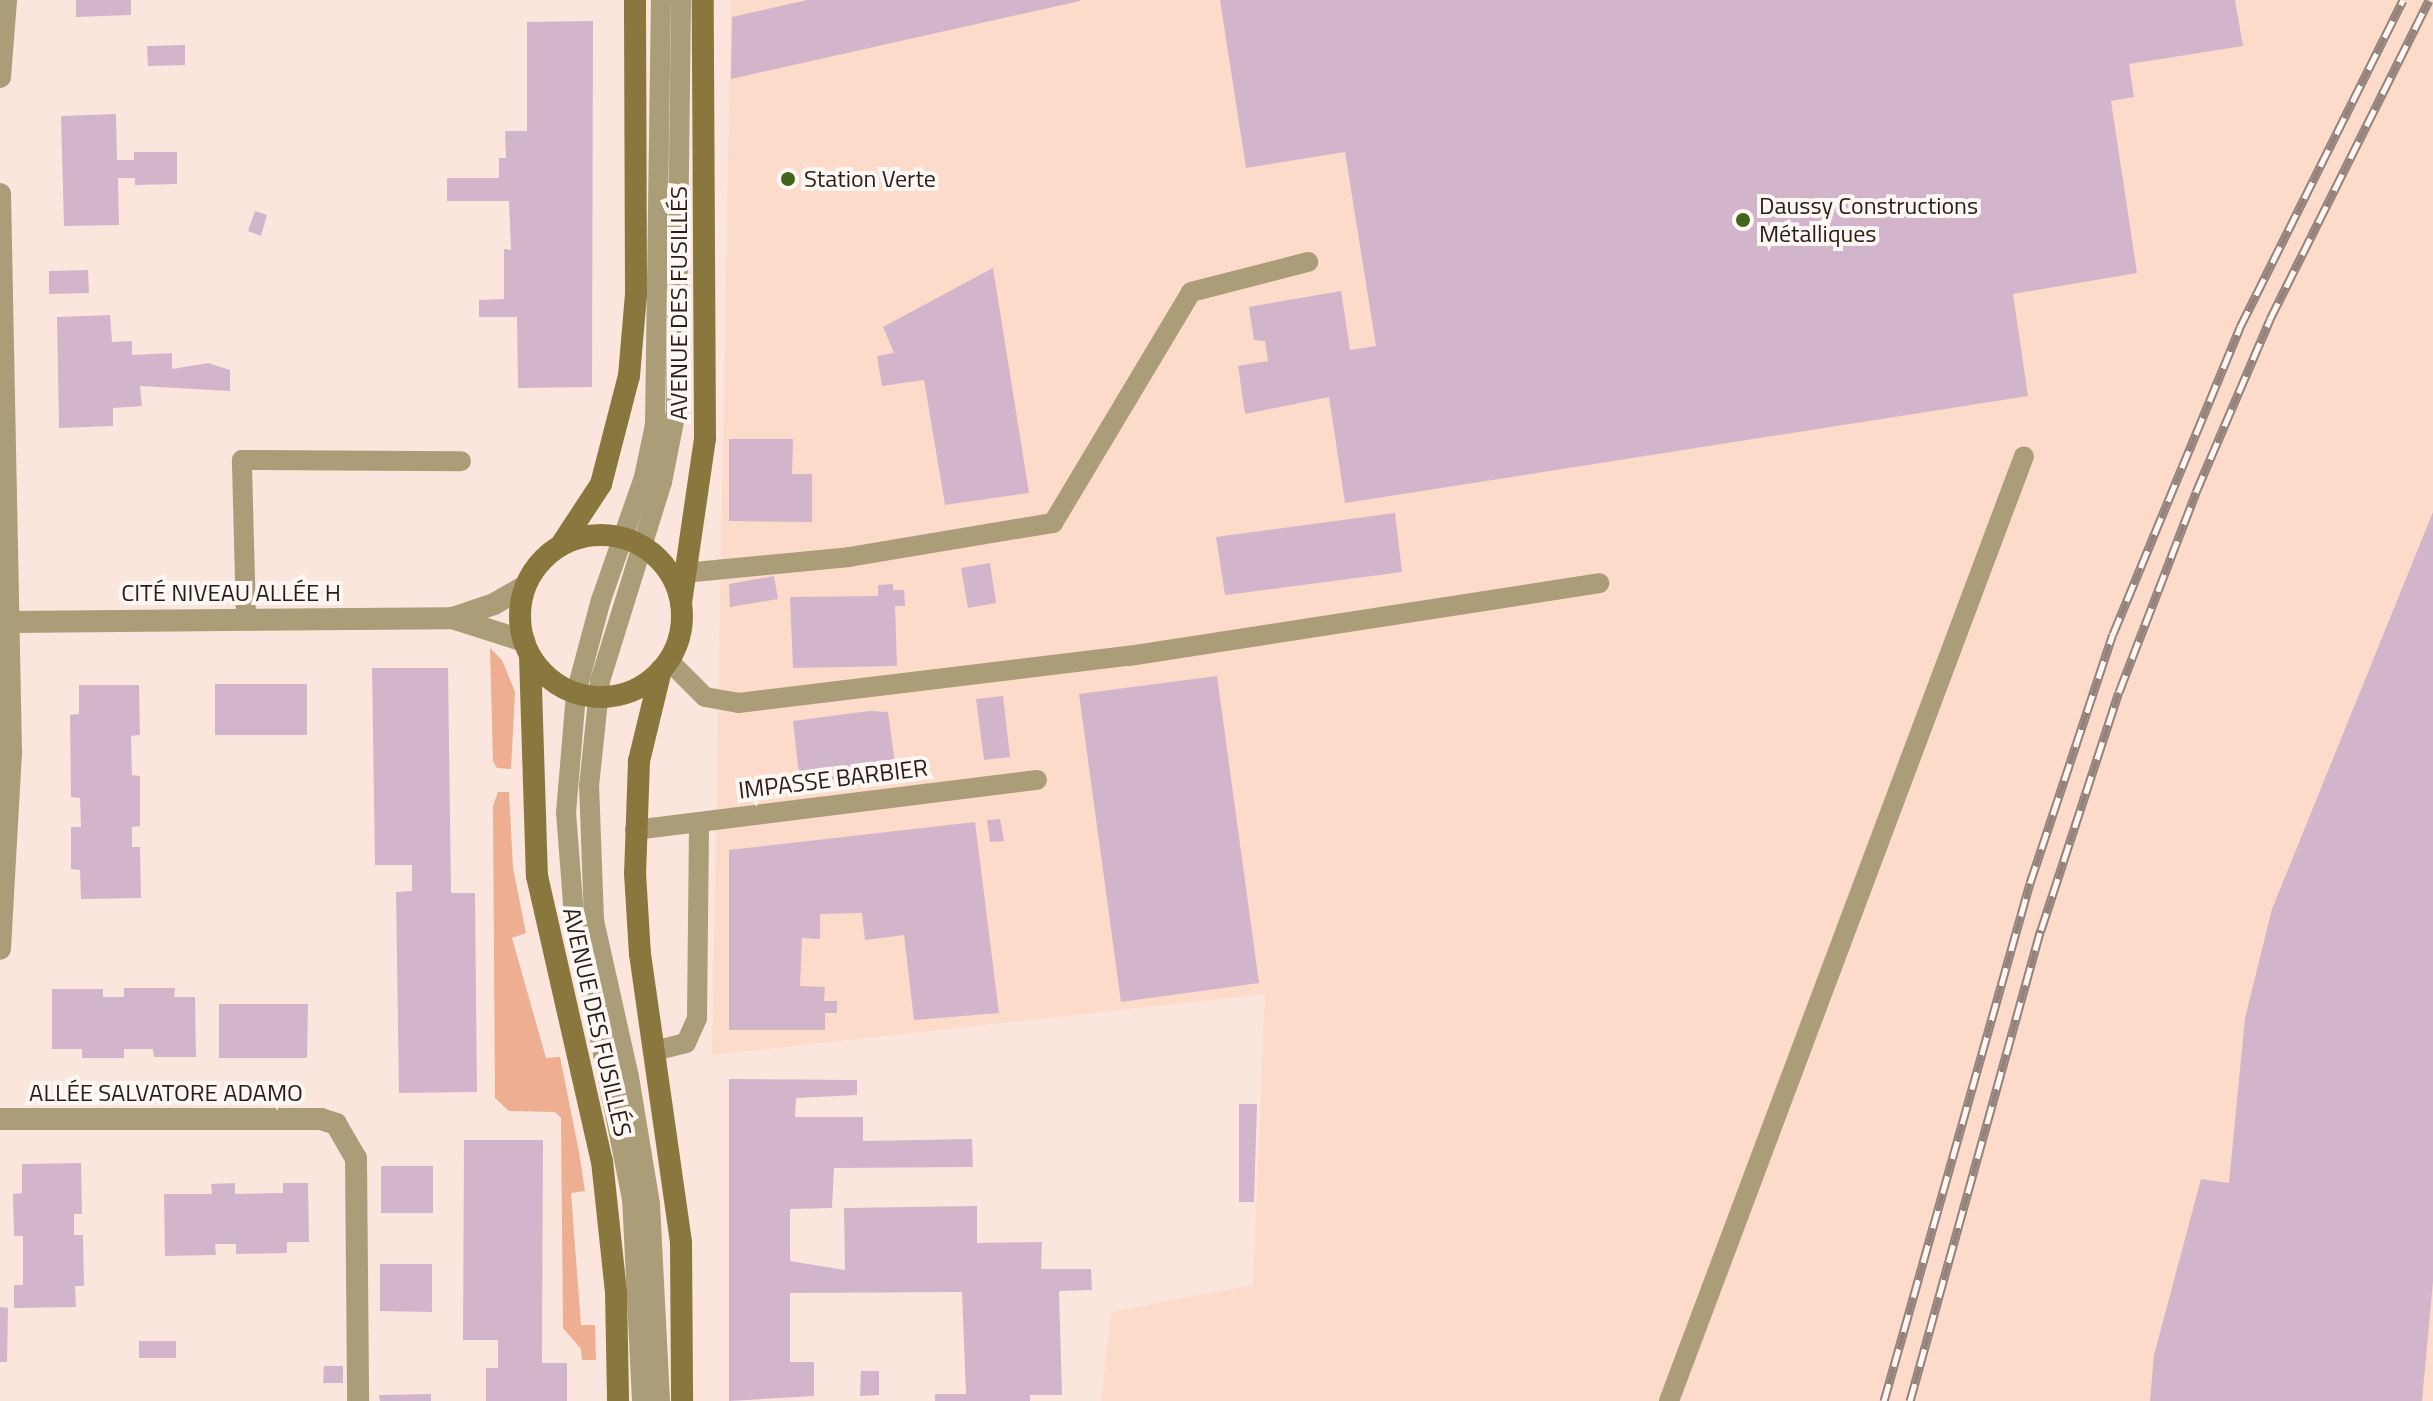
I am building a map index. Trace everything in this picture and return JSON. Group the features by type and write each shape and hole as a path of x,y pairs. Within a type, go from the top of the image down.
{"main road":[{"name":"AVENUE DES FUSILLÉS","path":"618,1401 616,1292 602,1161 537,876 527,649 519,614 525,586 540,563 561,545 601,484 629,376 636,294 635,0"},
{"name":"AVENUE DES FUSILLÉS","path":"682,1401 681,1243 640,954 635,830 644,733 664,665 679,638 684,573 705,438 703,0"},
{"path":"561,545 592,535 632,541 667,569 681,603"},
{"path":"527,649 549,679 586,695 632,691 664,665"}],"street":[{"path":"0,77 6,0"},
{"path":"0,194 10,809 0,949"},
{"name":"CITÉ NIVEAU ALLÉE H","path":"9,622 452,618 494,604 525,586"},
{"name":"CITÉ NIVEAU ALLÉE H","path":"452,618 527,649"},
{"name":"ALLÉE SALVATORE ADAMO","path":"0,1119 321,1119 336,1124 356,1158 358,1401"}],"lane":[{"path":"642,1401 632,1199 569,873 566,784 586,695 632,541 657,400 661,0"},
{"path":"632,541 662,482 676,411 681,0"},
{"path":"684,573 849,557 1053,523 1191,292 1308,262"},
{"path":"1669,1401 2024,456"},
{"path":"246,618 242,460 461,461"},
{"path":"664,665 705,697 738,703 1129,656 1599,583"},
{"path":"586,695 590,891 644,1159 659,1311 660,1401"},
{"name":"IMPASSE BARBIER","path":"635,830 1037,780"},
{"path":"654,1051 686,1043 697,1018 699,822"}],"shaded area":[{"path":"731,0 2433,0 2433,1401 1101,1401 1111,1312 1253,1285 1265,994 712,1055"},
{"path":"490,648 502,660 515,692 511,769 497,768 493,761"},
{"path":"498,792 509,792 513,868 526,933 512,938 546,1058 560,1057 579,1152 585,1191 571,1193 581,1325 595,1325 596,1360 582,1360 581,1349 563,1328 561,1118 555,1112 509,1111 495,1098 493,806"}],"building":[{"path":"76,0 131,0 131,15 76,17"},
{"path":"807,0 1080,1 731,79 732,17"},
{"name":"Daussy Constructions Métalliques","path":"1220,0 2235,0 2243,46 2129,64 2134,97 2111,101 2137,273 2013,294 2028,396 1345,503 1329,397 1245,414 1238,366 1268,361 1265,341 1254,340 1249,307 1341,291 1350,350 1376,346 1345,152 1246,168"},
{"path":"593,21 592,387 518,388 517,317 479,317 479,300 504,299 504,249 511,250 509,201 447,201 447,178 499,178 499,158 506,158 505,131 527,131 527,22"},
{"path":"185,45 185,65 148,66 147,46"},
{"path":"116,114 117,160 134,160 134,152 177,152 177,184 135,185 135,178 118,178 119,225 64,226 61,116"},
{"path":"255,211 267,215 261,236 248,231"},
{"path":"993,268 1029,493 945,505 924,380 882,386 877,356 894,353 883,327"},
{"path":"88,270 89,293 49,294 49,271"},
{"path":"110,315 112,342 132,341 132,355 172,353 172,369 208,363 230,370 230,391 140,386 142,406 113,408 113,426 59,428 57,317"},
{"path":"729,439 793,439 792,474 812,474 812,522 729,521"},
{"path":"2433,512 2433,1281 2422,1401 2150,1401 2154,1355 2201,1179 2229,1183 2245,1018 2272,909"},
{"path":"1395,513 1402,572 1225,595 1216,537"},
{"path":"990,563 996,603 968,608 961,568"},
{"path":"774,576 778,599 730,607 729,584"},
{"path":"893,584 893,590 904,590 905,606 895,606 897,666 793,668 790,597 878,596 878,585"},
{"path":"372,668 448,668 451,893 475,893 477,1092 399,1093 396,892 412,891 412,865 375,865"},
{"path":"1217,676 1259,983 1121,1002 1079,694"},
{"path":"215,684 307,684 307,735 215,735"},
{"path":"79,685 139,685 140,735 131,736 132,775 140,776 140,826 132,827 132,847 140,847 141,898 81,899 80,870 71,869 71,827 81,827 80,798 71,797 70,715 79,714"},
{"path":"1003,696 1010,757 984,760 976,699"},
{"path":"869,711 888,712 896,771 800,783 793,721"},
{"path":"1000,819 1004,841 990,842 987,820"},
{"path":"975,822 999,1013 914,1020 904,935 865,940 862,913 820,914 820,939 802,938 800,986 825,987 824,1001 837,1001 837,1013 825,1013 825,1030 729,1030 729,850"},
{"path":"124,988 175,988 174,997 195,997 196,1057 154,1057 153,1049 124,1049 124,1058 82,1058 82,1049 52,1049 52,989 103,989 103,997 124,997"},
{"path":"219,1004 308,1004 307,1058 219,1058"},
{"path":"729,1079 857,1080 857,1095 796,1098 795,1117 863,1117 863,1141 972,1139 973,1167 834,1168 832,1208 790,1209 790,1261 845,1270 844,1208 977,1206 977,1243 1042,1242 1041,1269 1091,1269 1092,1290 1059,1291 1062,1395 1030,1395 1030,1401 935,1401 935,1394 966,1394 962,1292 790,1293 790,1362 814,1362 814,1396 729,1401"},
{"path":"1239,1104 1257,1104 1254,1202 1239,1202"},
{"path":"464,1140 543,1140 542,1363 567,1363 567,1401 486,1401 486,1368 498,1368 498,1340 463,1340"},
{"path":"81,1163 82,1214 74,1214 74,1235 83,1235 84,1286 75,1286 76,1307 14,1308 14,1285 23,1285 23,1236 14,1236 13,1194 22,1193 22,1164"},
{"path":"381,1166 433,1166 433,1213 381,1213"},
{"path":"235,1183 235,1194 283,1193 283,1183 308,1183 309,1242 287,1242 287,1253 236,1254 236,1244 215,1244 216,1255 165,1256 164,1194 212,1194 211,1184"},
{"path":"380,1264 432,1264 432,1312 380,1311"},
{"path":"0,1307 8,1308 7,1362 0,1362"},
{"path":"139,1341 176,1341 176,1358 139,1358"},
{"path":"324,1366 343,1366 343,1383 323,1383"},
{"path":"861,1371 879,1371 879,1395 860,1396"},
{"path":"431,1394 431,1401 380,1401 379,1395"}],"railway":[{"path":"1884,1401 2030,883 2113,634 2240,327 2403,0"},
{"path":"1910,1401 2041,930 2119,692 2196,492 2270,319 2429,0"}],"place":[{"name":"Station Verte","path":"788,179"},
{"name":"Daussy Constructions Métalliques","path":"1743,220"}]}
